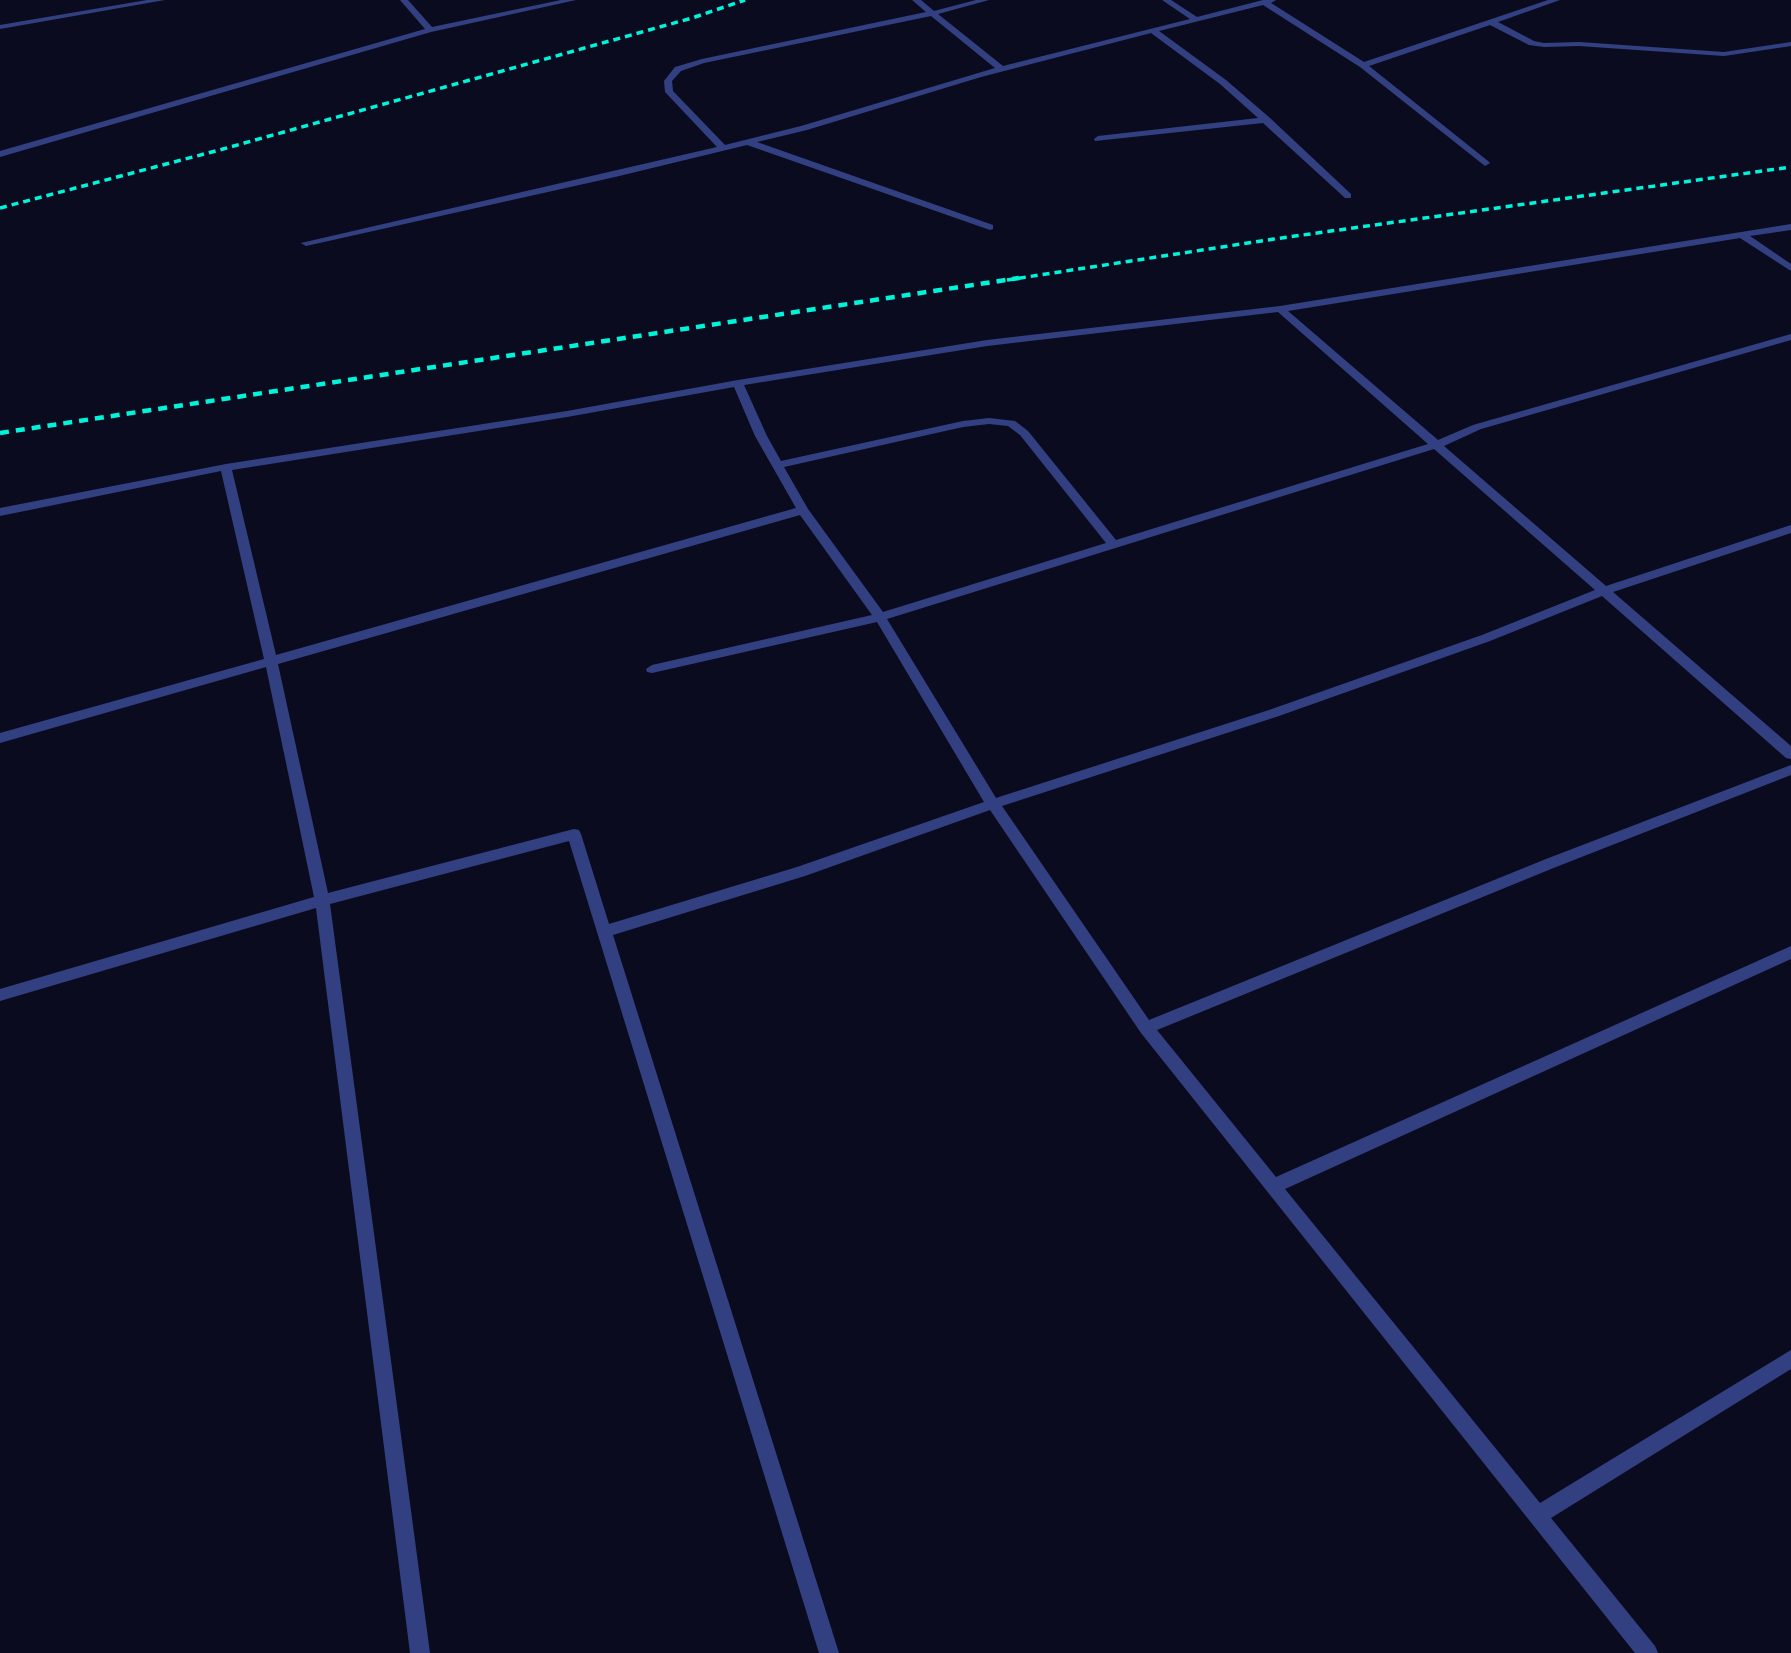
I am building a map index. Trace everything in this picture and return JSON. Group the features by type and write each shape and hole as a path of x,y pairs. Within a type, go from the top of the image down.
{"street":[{"path":"0,27 161,0"},
{"path":"404,0 430,30"},
{"path":"0,154 430,30 572,0"},
{"path":"916,0 1001,69"},
{"path":"723,148 669,92 668,81 678,69 702,61 985,0"},
{"path":"1166,0 1197,20"},
{"path":"1363,65 1556,0"},
{"path":"306,243 747,142 1001,69 1268,1 1363,65 1486,163"},
{"path":"1491,22 1532,43 1544,45 1579,44 1724,54 1791,44"},
{"path":"1153,31 1223,82 1348,196"},
{"path":"1098,139 1267,120"},
{"path":"747,142 990,227"},
{"path":"0,512 226,467 567,414 987,343 1280,309 1791,227"},
{"path":"1743,236 1791,268"},
{"path":"1280,309 1791,754"},
{"path":"652,669 880,617 1437,445 1477,426 1791,337"},
{"path":"738,383 761,436 803,510 880,617 993,804 1146,1028 1648,1653"},
{"path":"778,465 963,424 989,421 1011,424 1024,433 1114,546"},
{"path":"226,467 322,900 420,1653"},
{"path":"0,738 803,510"},
{"path":"605,931 800,872 993,804 1324,696 1486,638 1603,591 1791,528"},
{"path":"1146,1028 1551,863 1791,771"},
{"path":"0,995 322,900 575,834 829,1653"},
{"path":"1274,1186 1791,952"},
{"path":"1538,1515 1791,1359"}],"railway":[{"path":"0,208 223,149 692,18 745,0"},
{"path":"1007,280 1274,239 1791,167"},
{"path":"0,433 1019,278"}]}
